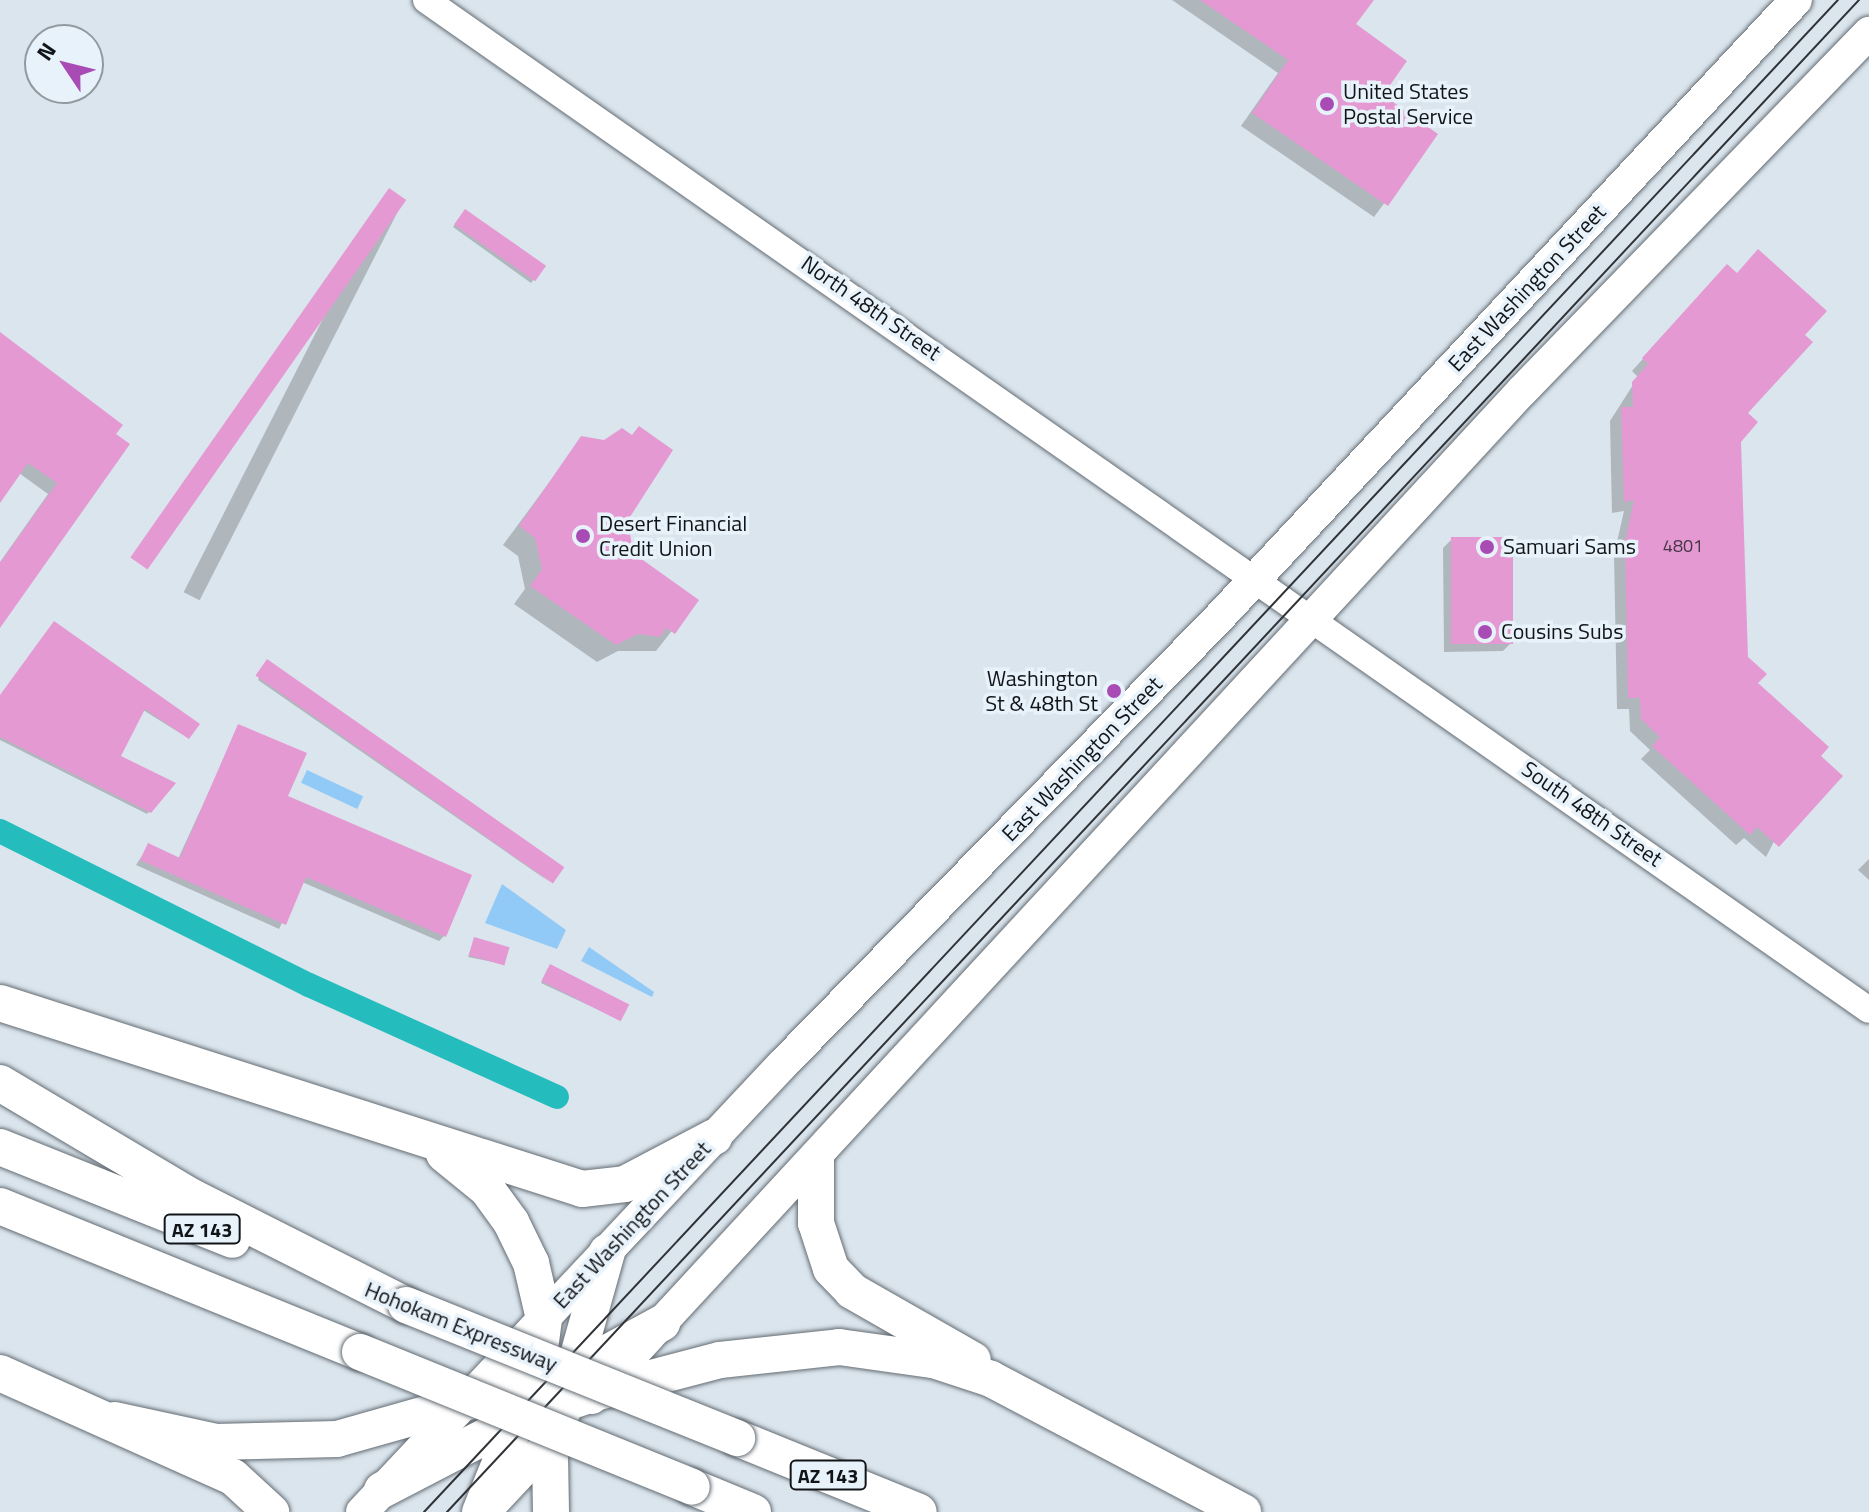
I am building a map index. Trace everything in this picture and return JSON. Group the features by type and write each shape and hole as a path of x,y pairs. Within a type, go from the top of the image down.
{"highway":[{"path":"0,1003 421,1142 595,1192 645,1176 714,1137"},
{"path":"0,1083 194,1198 406,1305"},
{"path":"421,1142 459,1164 498,1203 531,1263 544,1319 532,1386 482,1512"},
{"name":"Hohokam Expressway","path":"0,1147 406,1305 919,1512"},
{"path":"816,1161 816,1223 841,1281 1018,1390 1243,1512"},
{"name":"AZ 143","path":"0,1206 753,1512"},
{"path":"551,1512 571,1402 607,1252"},
{"path":"571,1402 662,1323"},
{"path":"372,1501 519,1419 720,1360 839,1347 933,1360 1018,1390"},
{"path":"0,1373 115,1420 233,1477 271,1512"},
{"path":"115,1420 183,1437 268,1445 337,1439 532,1386 571,1402"}],"main road":[{"name":"East Washington Street","path":"372,1501 714,1137 1258,576 1796,0"},
{"path":"662,1323 816,1161 1715,186 1869,33"},
{"path":"482,1512 571,1402"}],"street":[{"name":"North 48th Street","path":"426,0 1316,618"},
{"name":"South 48th Street","path":"1316,618 1869,1010"}],"shaded area":[{"path":"307,770 363,796 357,809 301,783"},
{"path":"502,884 566,930 557,949 485,923"},
{"path":"589,947 654,992 652,997 581,961"}],"building":[{"name":"United States Postal Service","path":"1200,0 1374,0 1356,24 1407,61 1383,95 1438,134 1388,206 1252,113 1288,60"},
{"path":"389,188 406,200 148,569 130,557"},
{"path":"465,209 546,266 535,281 454,225"},
{"path":"1758,249 1827,311 1805,335 1813,342 1748,413 1758,422 1741,442 1748,657 1767,674 1758,683 1829,747 1821,756 1843,776 1779,847 1757,827 1750,835 1652,746 1660,737 1641,719 1640,698 1628,698 1625,542 1634,500 1624,502 1621,407 1633,407 1632,382 1648,364 1642,358 1727,264 1737,273"},
{"path":"0,332 123,425 116,434 130,444 0,628 0,563 57,483 28,463 0,503"},
{"name":"Desert Financial Credit Union","path":"639,426 673,450 628,520 633,553 699,600 675,634 666,628 660,637 638,634 616,645 530,586 542,569 535,538 519,526 581,436 604,440 622,428 632,435"},
{"path":"1451,537 1513,537 1513,644 1451,644"},
{"path":"54,621 200,724 189,739 145,709 121,756 176,783 151,813 0,737 0,695"},
{"path":"267,659 564,867 553,884 256,675"},
{"path":"238,724 307,753 288,796 472,875 446,937 306,877 286,925 140,860 148,843 180,858"},
{"path":"474,937 510,947 504,965 469,955"},
{"path":"550,964 629,1004 621,1021 541,981"}],"waterway":[{"path":"0,831 309,985 557,1097"}],"tram line":[{"path":"424,1512 1838,0"},
{"path":"447,1512 1859,0"}],"place":[{"name":"United States Postal Service","path":"1327,104"},
{"name":"Desert Financial Credit Union","path":"583,536"},
{"name":"Samuari Sams","path":"1487,547"},
{"name":"Cousins Subs","path":"1485,632"},
{"name":"Washington St & 48th St","path":"1114,691"}]}
